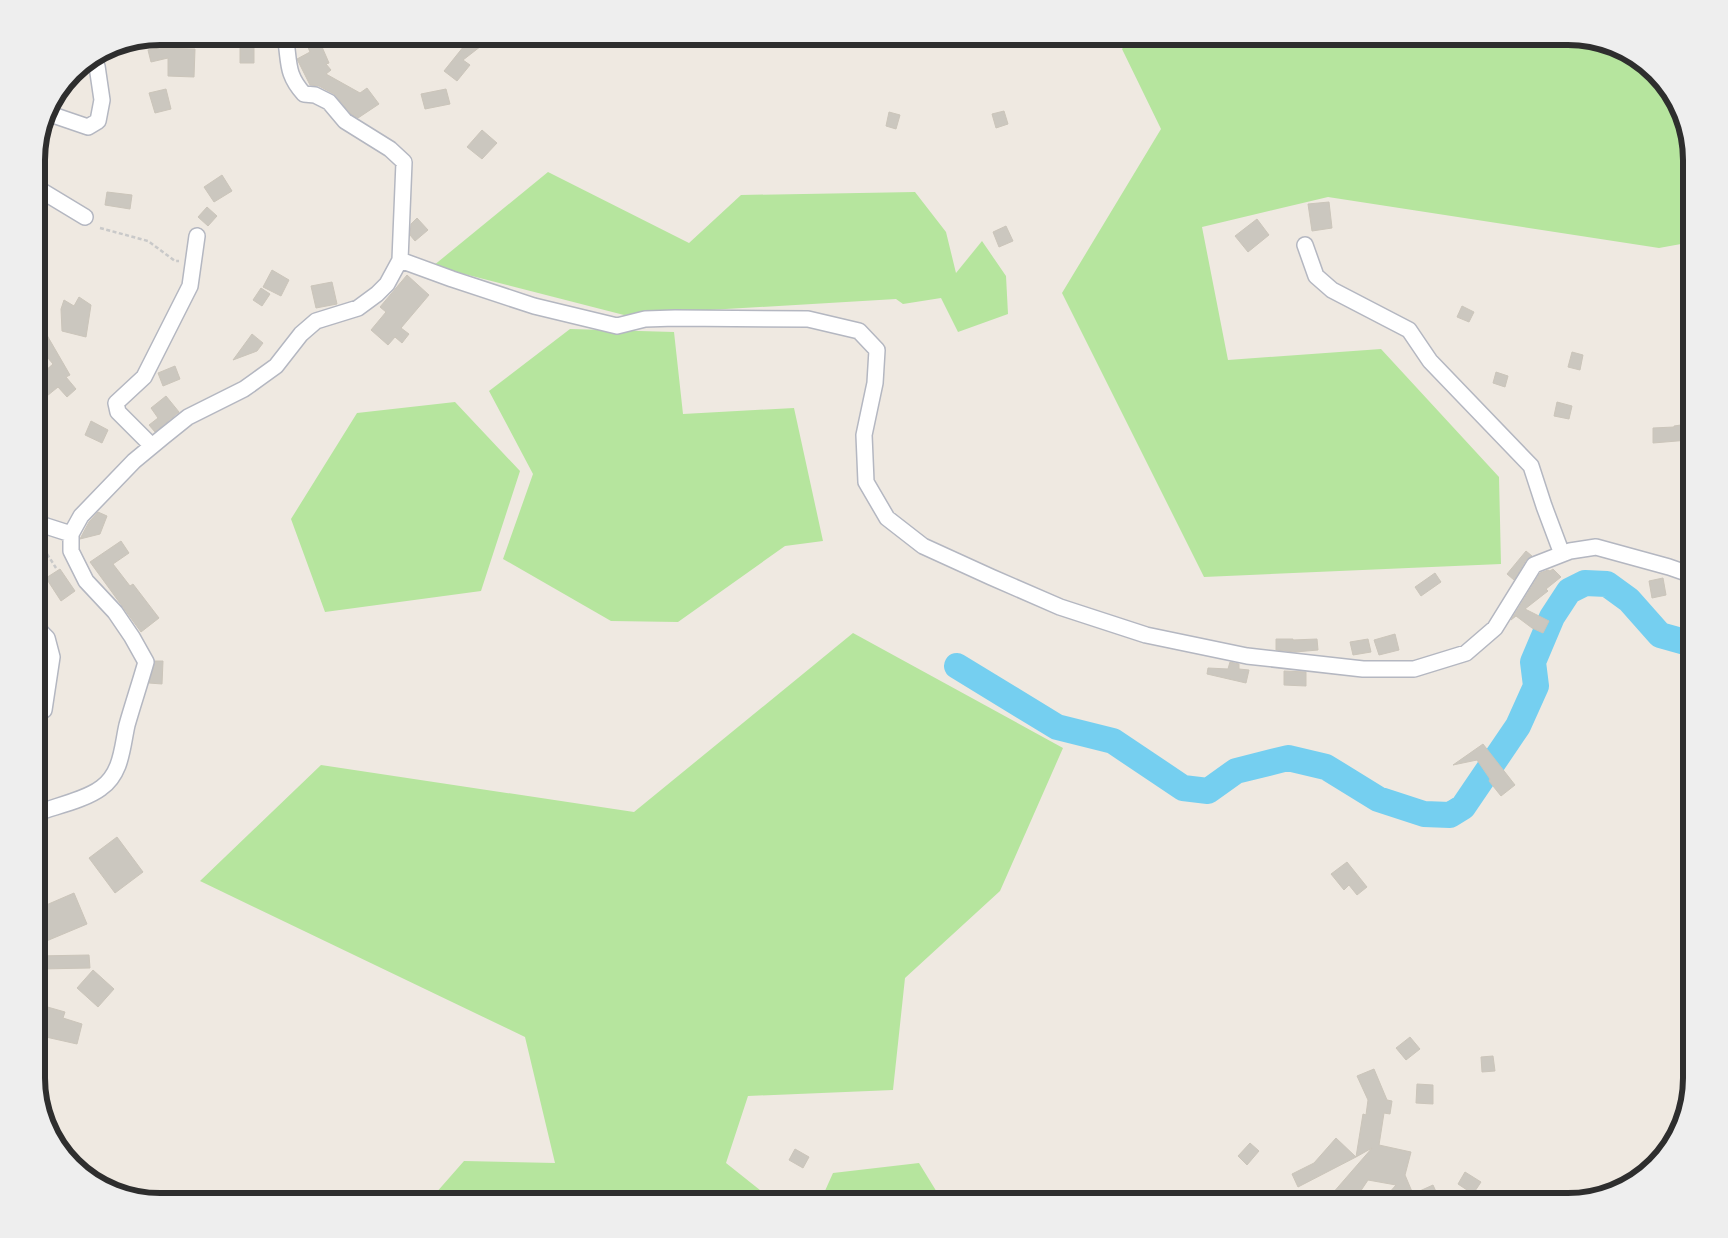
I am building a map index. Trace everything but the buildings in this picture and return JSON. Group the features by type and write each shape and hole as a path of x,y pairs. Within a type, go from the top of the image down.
{"street":[{"path":"45,810 88,795 102,787 112,776 122,756 127,725 146,662 115,612 86,581 70,551 71,534 81,516 134,461 188,417 244,389 276,366 301,334 316,321 358,308 377,294 387,284 400,260 404,162 390,149 345,121 329,102 315,95 304,94 289,72 286,45"},
{"path":"54,115 88,126 98,121 102,100 96,65"},
{"path":"45,193 85,217"},
{"path":"152,446 118,412 116,403 144,377 190,286 198,236"},
{"path":"1304,245 1316,276 1332,290 1409,330 1430,361 1531,466 1562,554"},
{"path":"400,260 534,306 618,326 645,320 674,318 808,319 859,331 877,350 875,383 864,435 866,482 887,518 923,546 991,577 1060,607 1146,635 1247,656 1363,669 1414,669 1466,654 1495,628 1534,565 1570,551 1596,547 1683,572"},
{"path":"45,528 71,534"},
{"path":"45,636 52,657 45,703"}],"path":[{"path":"100,228 148,241 175,261 193,263"},
{"path":"45,542 56,568"}],"green space":[{"path":"1125,45 1583,46 1605,51 1626,60 1655,84 1664,96 1677,123 1683,152 1683,244 1659,248 1328,197 1202,227 1228,360 1381,349 1499,477 1501,564 1204,577 1062,293 1161,129 1122,49"},
{"path":"548,172 689,243 741,195 915,192 946,232 956,273 982,241 1006,276 1008,314 958,332 941,298 903,304 896,299 624,315 433,266"},
{"path":"570,329 674,332 683,414 794,408 823,541 785,546 678,622 611,621 503,559 533,474 489,391"},
{"path":"455,402 520,471 481,591 325,612 291,519 357,413"},
{"path":"853,633 1063,748 1000,891 905,978 893,1090 748,1096 726,1163 764,1193 436,1193 464,1161 555,1163 525,1037 200,881 321,765 634,812"},
{"path":"919,1163 937,1193 824,1193 833,1173"}],"waterway":[{"path":"957,666 1057,727 1113,741 1183,788 1208,791 1236,771 1288,758 1326,767 1378,799 1424,814 1450,815 1463,807 1518,726 1536,686 1533,662 1552,617 1569,591 1585,583 1607,584 1629,600 1660,635 1683,641"}]}
